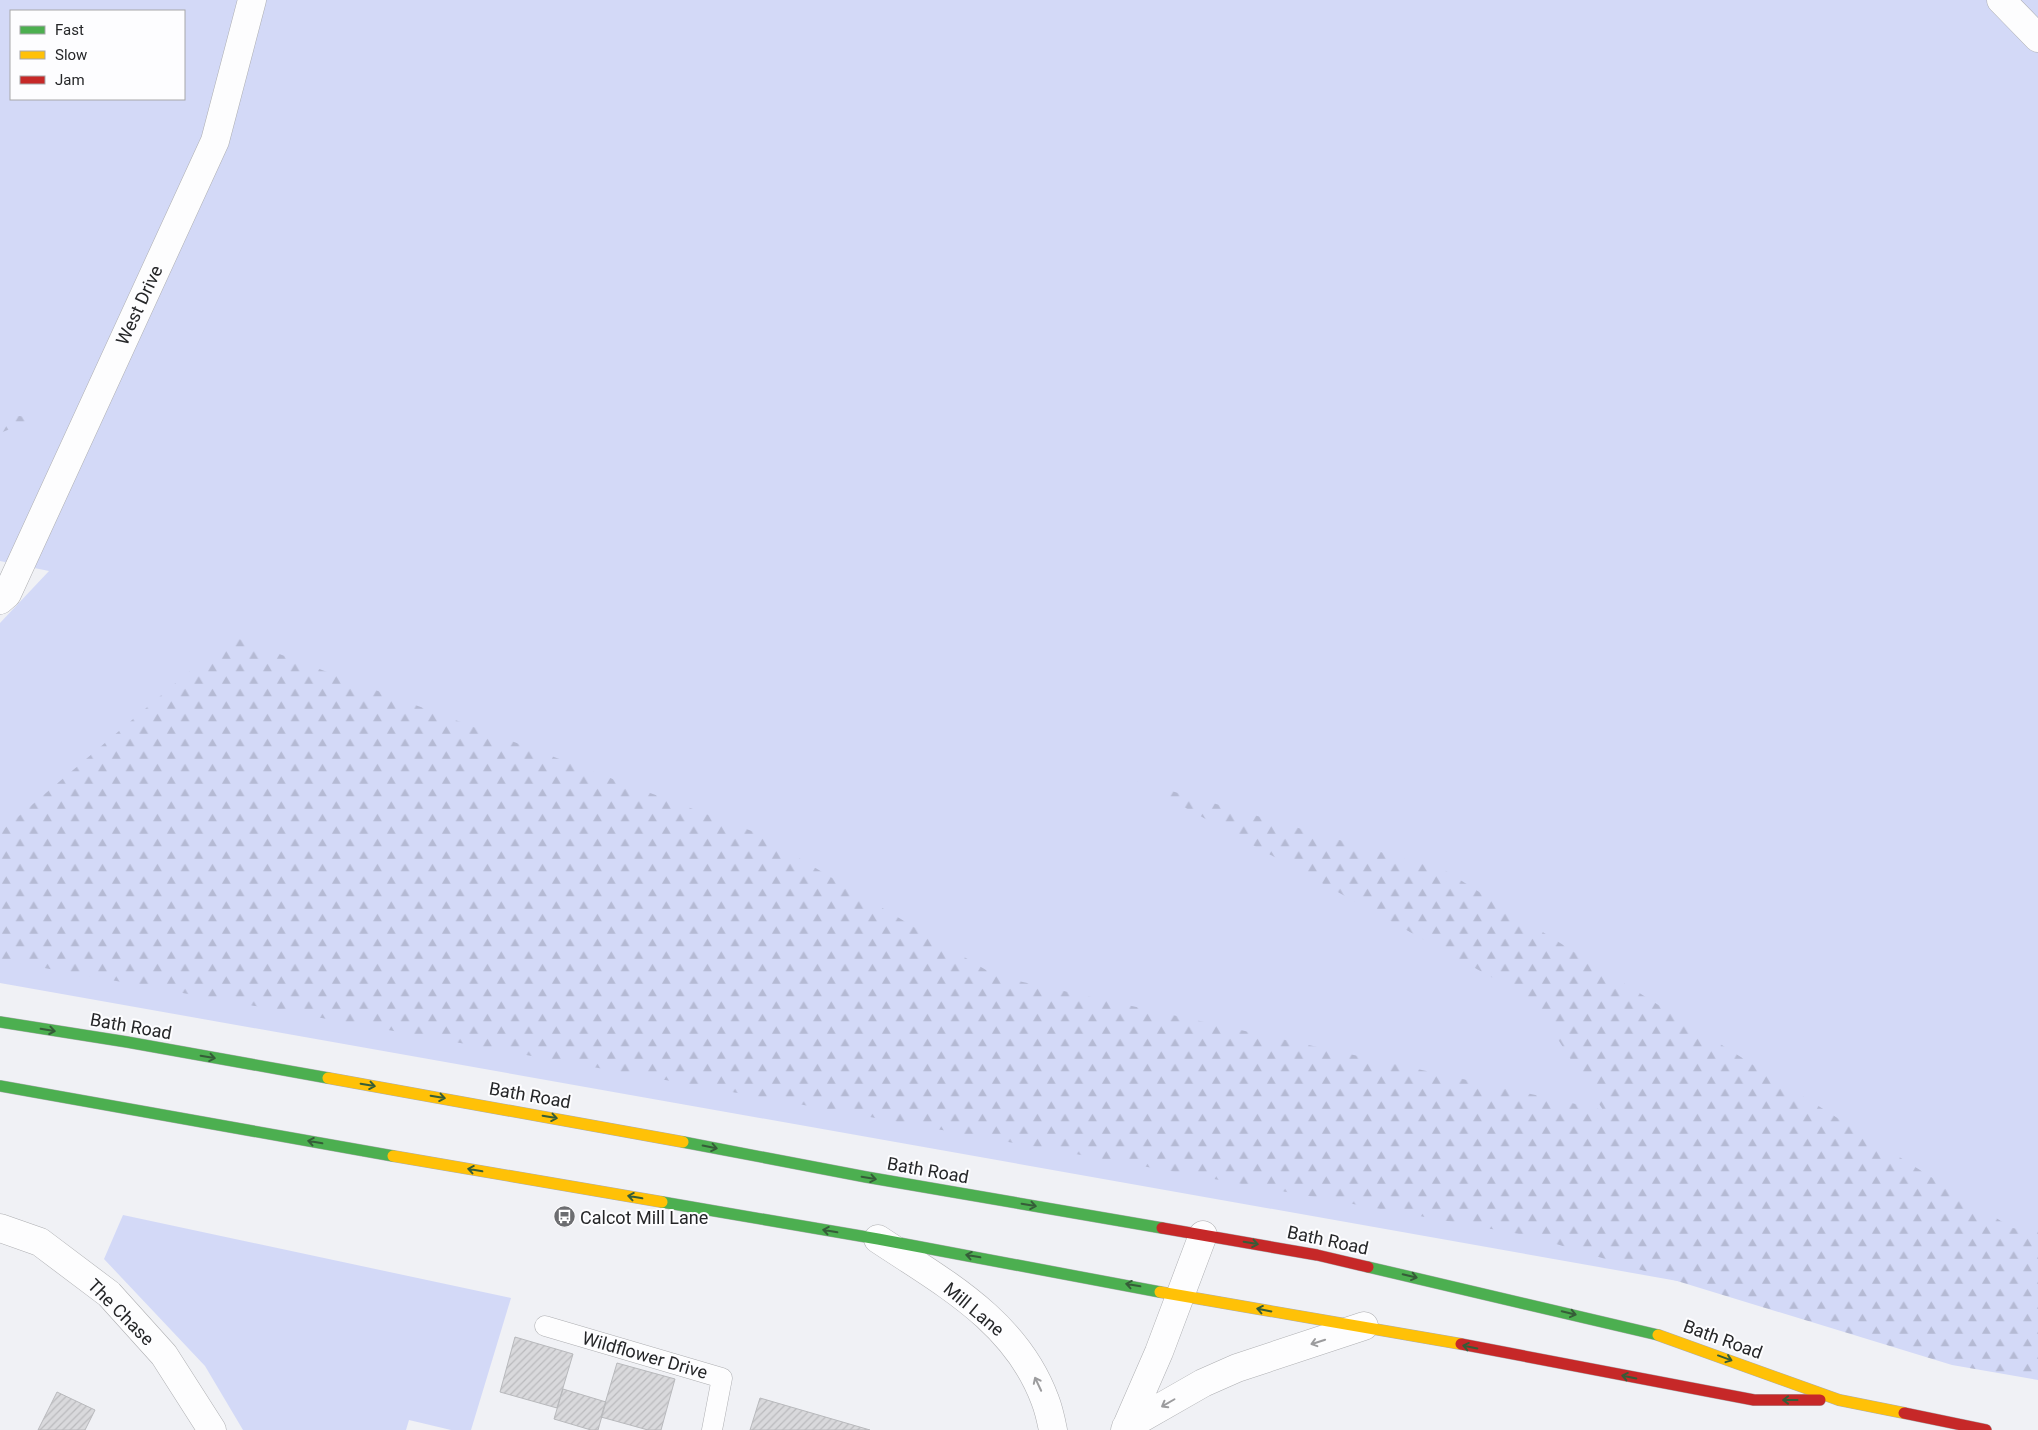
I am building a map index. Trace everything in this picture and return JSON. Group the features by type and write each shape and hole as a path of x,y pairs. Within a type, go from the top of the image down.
{"main road":[{"name":"Bath Road","path":"0,1022 127,1042 548,1116 866,1177 1336,1259 1663,1336 1839,1400 1986,1430"},
{"name":"Bath Road","path":"0,1086 401,1158 878,1239 1276,1313 1364,1326 1754,1400 1839,1400"}],"street":[{"name":"West Drive","path":"0,600 6,594 215,141 252,0"},
{"path":"2001,0 2038,38"},
{"name":"The Chase","path":"0,1228 40,1242 109,1294 164,1355 212,1430"},
{"path":"1125,1429 1159,1352 1203,1235"},
{"name":"Mill Lane","path":"878,1239 964,1296 995,1322 1016,1345 1036,1378 1046,1402 1053,1430"},
{"path":"1125,1429 1195,1388 1237,1368 1364,1326"}],"lane":[{"name":"Wildflower Drive","path":"545,1326 722,1378 712,1430"}],"green space":[{"path":"0,0 2038,0 2038,1345 0,983 0,623 49,571 0,561"},
{"path":"0,414 38,418 0,433"},
{"path":"231,636 757,833 996,976 1603,1110 1533,1000 1137,781 1446,871 2012,1228 2038,1231 2038,1380 1952,1365 1530,1236 0,960 0,832"},
{"path":"123,1215 511,1298 471,1430 451,1430 409,1420 406,1430 243,1430 205,1366 104,1259"}],"building":[{"path":"515,1337 573,1354 557,1408 500,1392"},
{"path":"617,1363 675,1379 661,1430 648,1430 601,1417"},
{"path":"563,1389 606,1402 598,1430 591,1430 554,1419"},
{"path":"57,1392 95,1410 85,1430 38,1430"},
{"path":"760,1398 870,1430 750,1430"}],"traffic: fast":[{"path":"0,1022 127,1042 328,1078"},
{"path":"0,1086 393,1156"},
{"path":"683,1142 866,1177 1162,1228"},
{"path":"662,1202 878,1239 1160,1292"},
{"path":"1368,1267 1658,1335"}],"traffic: slow":[{"path":"328,1078 683,1142"},
{"path":"393,1156 662,1202"},
{"path":"1160,1292 1461,1344"},
{"path":"1658,1335 1839,1400 1904,1413"}],"traffic: jam":[{"path":"1162,1228 1317,1255 1368,1267"},
{"path":"1461,1344 1754,1400 1820,1400"},
{"path":"1904,1413 1986,1430"}],"place":[{"name":"Calcot Mill Lane","path":"564,1217"}]}
